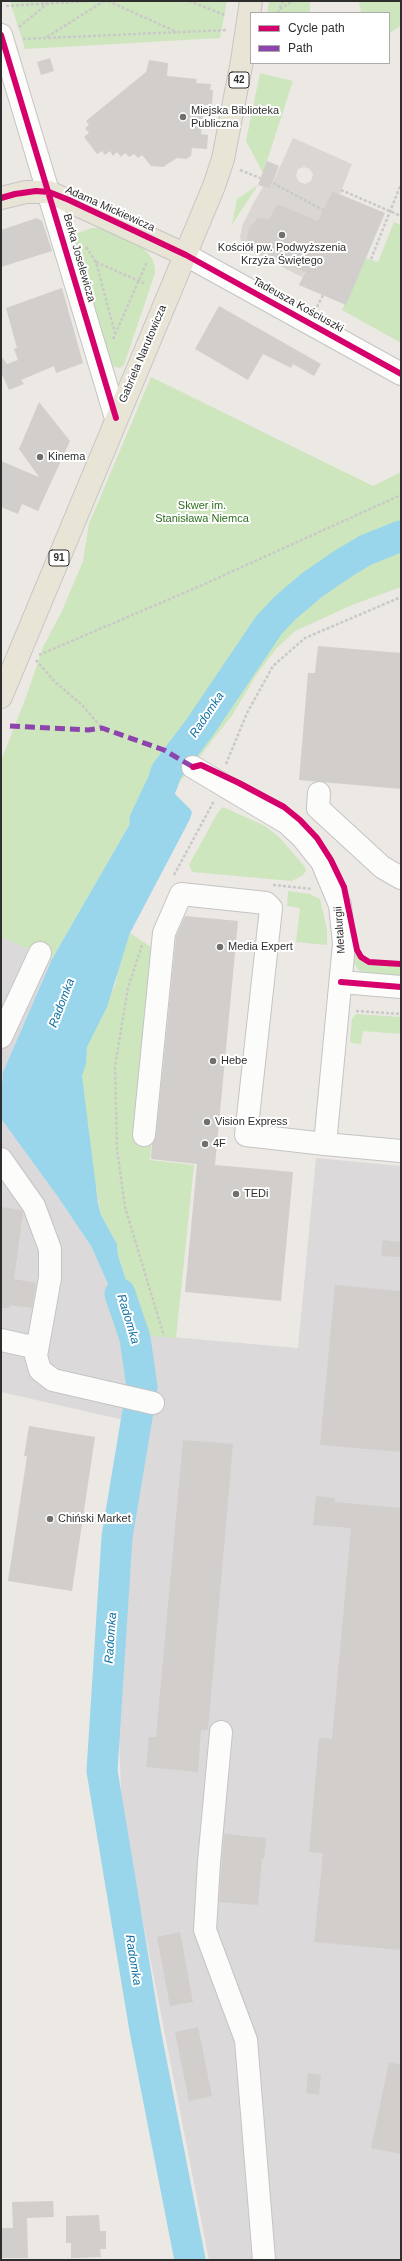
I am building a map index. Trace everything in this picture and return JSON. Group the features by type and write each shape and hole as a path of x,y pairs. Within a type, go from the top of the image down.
{"main road":[{"name":"Gabriela Narutowicza","path":"2,694 116,418 208,202 223,159 242,61 251,1"},
{"name":"Adama Mickiewicza","path":"1,198 26,192 49,192 186,254"}],"street":[{"name":"Berka Joselewicza","path":"10,35 49,192 116,418"},
{"name":"Tadeusza Kościuszki","path":"186,254 401,374"},
{"name":"Metalurgii","path":"193,767 287,823 302,837 322,862 340,905 344,944 325,1144"},
{"path":"319,793 318,808 382,867 401,878"},
{"path":"144,1135 164,933 181,894 266,903 271,908 246,1135 401,1151"},
{"path":"1,1038 40,953"},
{"path":"341,982 401,987"},
{"path":"1,1159 34,1206 50,1249 50,1278 37,1348 36,1361 40,1370 53,1380 130,1396 152,1403"},
{"path":"1,1340 37,1348"},
{"path":"221,1732 209,1862 205,1930 246,2040 264,2260"}],"path":[{"path":"41,1 47,4"},
{"path":"6,6 92,1"},
{"path":"46,38 104,1"},
{"path":"108,1 177,32"},
{"path":"189,1 226,15"},
{"path":"279,11 283,1"},
{"path":"279,11 292,1"},
{"path":"10,35 47,4"},
{"path":"10,35 46,38 227,30"},
{"path":"236,168 260,178"},
{"path":"272,183 323,210"},
{"path":"370,259 401,186"},
{"path":"341,190 401,216"},
{"path":"85,246 96,262 115,333"},
{"path":"96,262 146,284"},
{"path":"113,340 147,262"},
{"path":"319,303 323,295"},
{"path":"102,728 81,704 55,682 34,657 200,586 401,495"},
{"path":"224,769 247,713 273,666 305,638 401,597"},
{"path":"350,1010 401,1014"}],"shaded area":[{"path":"293,138 352,164 340,194 332,191 314,232 277,204 269,224 252,224 254,227 248,236 253,242 252,246 305,270 302,277 245,248 240,238 242,226 263,187 270,189","holes":["304,167 310,169 313,175 311,181 305,184 299,182 296,176 298,169"]},
{"path":"1,937 52,959 3,1072 1,1097"},
{"path":"1,1107 2,1120 58,1197 91,1246 108,1284 125,1333 298,1348 316,1158 401,1166 401,2260 209,2260 122,1814 118,1712 128,1515 146,1425 1,1392"}],"green space":[{"path":"10,1 227,1 220,38 25,49"},
{"path":"269,1 310,2 310,12 267,12"},
{"path":"359,1 401,1 401,25 390,33 390,12 361,12"},
{"path":"260,73 293,81 263,173 246,141"},
{"path":"258,185 233,223 231,229 237,199"},
{"path":"394,222 401,225 401,343 342,310 365,258 378,262"},
{"path":"91,228 102,228 120,235 143,248 152,258 155,267 155,273 124,365 120,368 111,366 74,244 76,234"},
{"name":"Skwer im. Stanisława Niemca","path":"151,377 373,486 401,472 401,587 352,605 295,631 276,649 257,674 233,714 173,791 163,782 150,789 52,959 1,937 1,761 26,697 43,647 62,611 83,561 89,523"},
{"path":"223,807 265,826 280,838 305,867 306,871 303,875 292,881 192,872 189,865 218,812"},
{"path":"288,891 310,894 320,899 327,929 327,945 296,942 300,908 287,906"},
{"path":"130,933 154,949 152,1139 150,1160 194,1165 176,1338 143,1335 118,1255 117,1244 101,1215 92,1166 88,1123 69,1069 115,986 120,962"},
{"path":"354,949 360,958 368,963 401,967 401,980 363,974 357,968 352,959"},
{"path":"356,1014 401,1017 401,1034 363,1031 361,1044 352,1043 350,1041 352,1019"}],"water":[{"path":"163,782 192,812 190,819 130,933 107,1007 87,1047 86,1064 82,1076 98,1203 101,1215 117,1244 118,1255 143,1335 124,1333 108,1284 91,1246 58,1197 2,1120 1,1097 3,1072 52,959 150,789"}],"building":[{"path":"50,58 54,71 41,75 37,62"},
{"path":"149,60 168,63 167,76 197,79 196,83 211,84 210,90 213,90 212,105 204,105 201,134 208,135 207,149 192,148 191,156 186,159 177,158 163,167 151,166 142,155 138,158 134,154 129,157 125,153 121,157 117,152 113,156 110,151 105,155 102,151 97,154 84,137 89,133 85,128 89,125 86,121 146,72"},
{"path":"267,161 279,166 270,189 258,185"},
{"path":"332,191 385,213 346,305 299,285 305,272 252,246 247,239 249,228 258,218 270,219 277,204 318,221"},
{"path":"37,218 42,221 52,251 1,267 1,230"},
{"path":"62,288 83,363 56,373 54,366 21,380 24,384 9,390 1,372 1,356 7,364 18,360 14,349 17,348 6,308"},
{"path":"219,306 321,364 314,376 293,364 291,368 263,354 248,380 195,349"},
{"name":"Kinema","path":"39,402 70,441 38,511 22,504 18,514 1,507 1,461 39,477 19,449"},
{"path":"318,646 401,653 401,789 299,780 308,673 315,673"},
{"path":"185,916 238,921 215,1165 293,1172 281,1301 185,1292 197,1164 151,1159 152,1144 156,1136 176,936"},
{"path":"1,1207 21,1210 23,1213 14,1279 36,1283 32,1308 10,1305 9,1308 1,1308"},
{"path":"383,1240 401,1242 401,1257 381,1256"},
{"path":"335,1285 401,1291 401,1452 320,1445"},
{"name":"Chiński Market","path":"29,1426 95,1437 72,1591 8,1581 27,1456 24,1456"},
{"path":"183,1440 233,1444 208,1730 201,1730 198,1772 146,1767 149,1737 156,1737"},
{"path":"316,1496 335,1498 335,1502 401,1508 401,1950 314,1942 323,1853 309,1852 319,1738 332,1739 351,1528 313,1525"},
{"path":"224,1834 266,1838 264,1859 262,1858 258,1905 219,1902"},
{"path":"180,1932 193,2002 170,2006 157,1937"},
{"path":"198,2027 212,2096 189,2101 175,2032"},
{"path":"389,2062 401,2065 401,2154 371,2148"},
{"path":"308,2073 321,2075 319,2095 306,2093"},
{"path":"53,2201 54,2217 27,2218 28,2258 1,2258 1,2228 13,2228 12,2202"},
{"path":"99,2215 100,2231 106,2231 106,2249 100,2249 101,2257 71,2258 71,2243 66,2243 66,2216"}],"waterway":[{"name":"Radomka","path":"145,820 163,782 166,772 200,727 269,625 285,608 312,585 344,563 366,550 401,536"},
{"name":"Radomka","path":"120,1294 135,1338 142,1387 117,1537 102,1771 145,2030 190,2260"}],"marked path":[{"path":"10,726 88,730 102,728 164,750 193,767"}],"cycle path":[{"path":"1,35 116,418"},
{"path":"1,198 36,191 49,192 69,200 186,255 401,374"},
{"path":"193,767 201,765 239,783 284,807 300,820 317,838 331,860 344,887 357,950 361,957 369,962 401,964"},
{"path":"341,982 401,987"}],"place":[{"name":"Miejska Biblioteka Publiczna","path":"183,117"},
{"name":"Kościół pw. Podwyższenia Krzyża Świętego","path":"282,235"},
{"name":"Kinema","path":"40,457"},
{"name":"Media Expert","path":"220,947"},
{"name":"Hebe","path":"213,1061"},
{"name":"Vision Express","path":"207,1122"},
{"name":"4F","path":"205,1144"},
{"name":"TEDi","path":"236,1194"},
{"name":"Chiński Market","path":"50,1519"}]}
